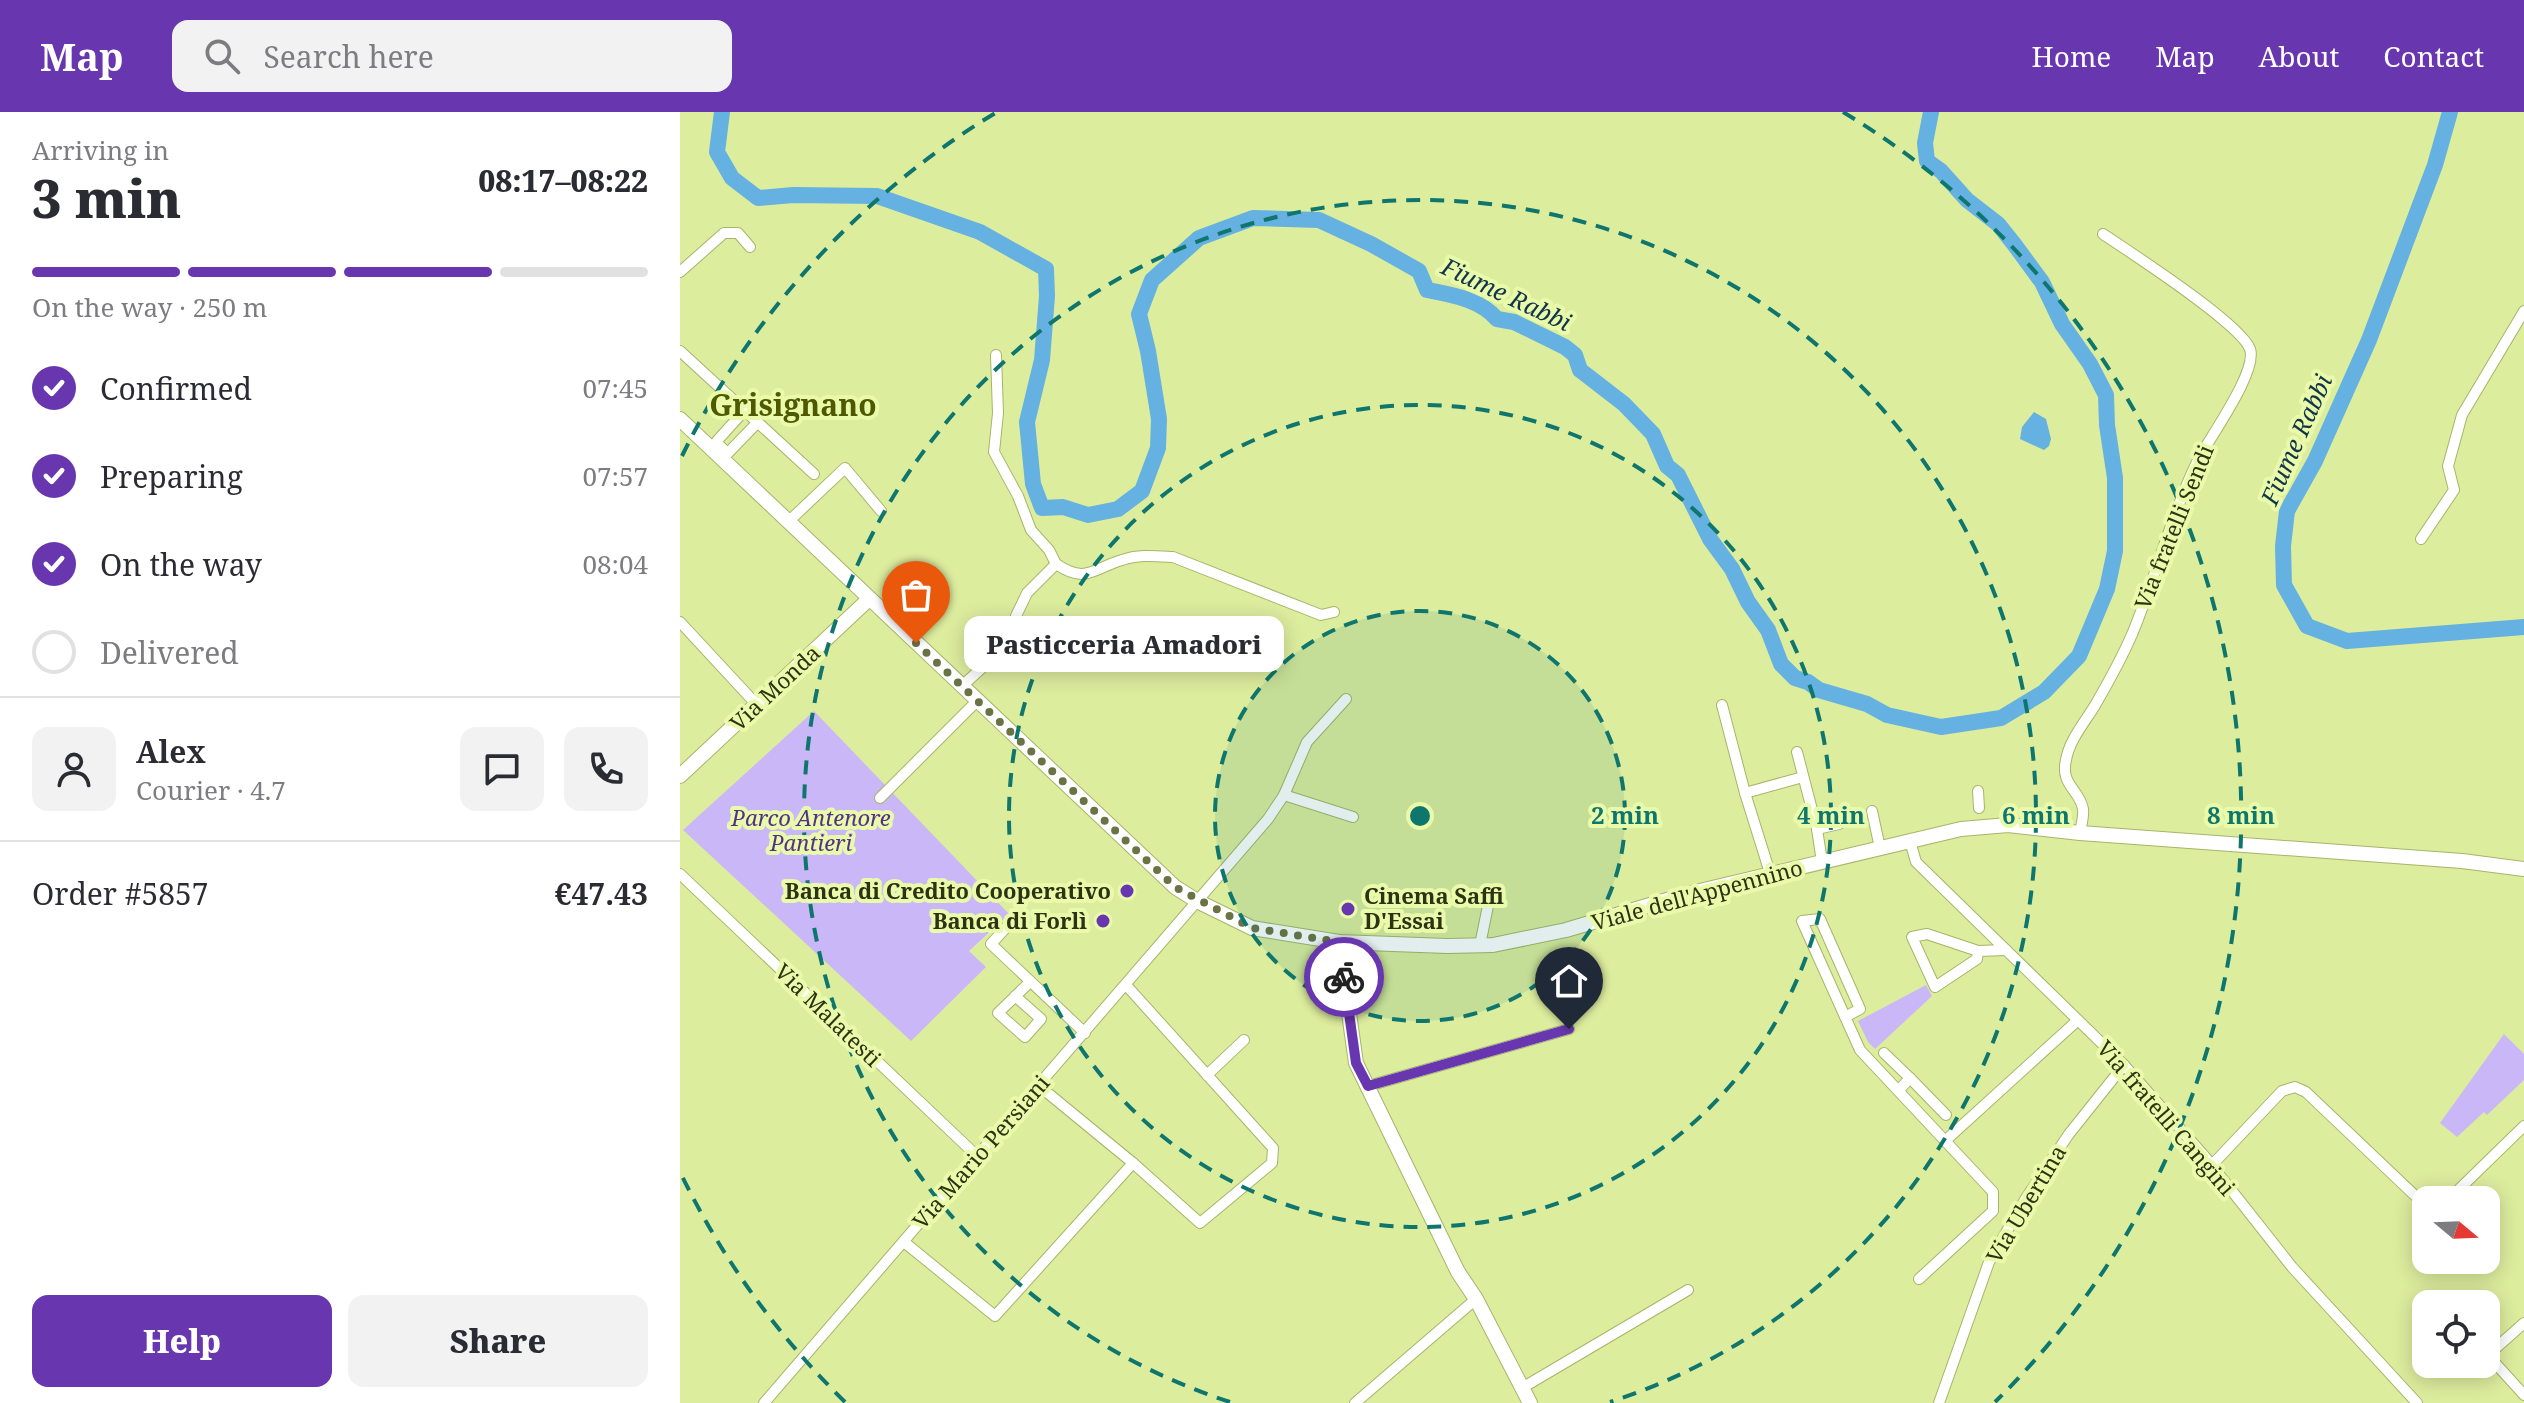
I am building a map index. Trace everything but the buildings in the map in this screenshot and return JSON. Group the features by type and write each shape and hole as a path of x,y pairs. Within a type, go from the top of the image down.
{"main road":[{"name":"Viale dell'Appennino","path":"680,419 720,451 788,522 1175,887 1252,928 1339,942 1480,945 1566,930 1687,894 1961,829 1979,817 2008,825 2080,833 2462,861 2524,869"},
{"name":"Via Monda","path":"680,776 869,599"},
{"path":"1339,942 1356,1063 1458,1272 1476,1299 1530,1403"}],"street":[{"path":"680,272 724,233 738,233 750,247"},
{"name":"Via fratelli Sendi","path":"2080,833 2083,811 2067,781 2067,754 2133,632 2198,460 2247,376 2252,360 2246,341 2237,331 2103,234"},
{"path":"2421,539 2454,490 2448,466 2462,415 2524,311"},
{"path":"680,351 814,474"},
{"path":"996,355 998,413 994,452 1018,496 1031,530 1049,550 1056,564 1072,574 1088,574 1123,559 1150,555 1173,557 1321,615 1334,612"},
{"path":"744,411 716,442 720,451 728,453 757,423"},
{"path":"788,522 845,468 881,511"},
{"path":"962,686 1005,647 1014,632 1016,616 1027,593 1056,564"},
{"path":"680,622 757,705"},
{"name":"Via Mario Persiani","path":"764,1403 1268,819 1284,795 1307,742 1346,699"},
{"path":"880,798 977,701"},
{"path":"1722,705 1770,873"},
{"path":"1797,752 1817,829 1822,862"},
{"path":"1745,793 1803,777"},
{"path":"1978,791 1979,817"},
{"path":"1284,795 1353,817"},
{"path":"1872,811 1880,848"},
{"path":"1817,829 1839,824"},
{"name":"Via fratelli Cangini","path":"1910,841 1916,862 2124,1065 2212,1165 2292,1267 2417,1403"},
{"name":"Via Malatesti","path":"680,874 977,1156"},
{"path":"1480,945 1490,896"},
{"path":"1015,918 991,944 1085,1033"},
{"path":"1845,1017 1860,1009 1820,919 1802,921 1845,1017 1860,1050 1993,1192 1993,1211 1919,1279"},
{"path":"1978,951 1977,959 1935,987 1912,937 1927,934 1978,951 2006,950"},
{"path":"1015,996 1041,1019 1025,1037 998,1013 1015,996 1030,982"},
{"path":"1038,1085 1200,1223 1272,1163 1273,1148 1126,985"},
{"path":"1946,1140 2078,1020"},
{"path":"1368,1086 1569,1029"},
{"path":"1207,1075 1244,1040"},
{"path":"1884,1053 1946,1115"},
{"name":"Via Ubertina","path":"1939,1403 1989,1262 2069,1134 2124,1065"},
{"path":"1899,1090 1910,1078"},
{"path":"2212,1165 2282,1091 2295,1087 2306,1092 2412,1193"},
{"path":"2463,1186 2524,1127"},
{"path":"904,1242 995,1316 1133,1163"},
{"path":"1522,1388 1688,1290"},
{"path":"1355,1403 1476,1299"},
{"path":"2500,1343 2524,1323"},
{"path":"2500,1368 2524,1395"}],"green space":[{"name":"Parco Antenore Pantieri","path":"814,711 1009,914 969,951 986,967 911,1041 683,830"},
{"path":"1926,985 1932,996 1875,1049 1858,1021"},
{"path":"2504,1034 2524,1054 2524,1080 2487,1115 2484,1112 2457,1137 2440,1123"}],"water":[{"path":"2034,412 2046,419 2051,439 2044,450 2020,439 2022,427"}],"waterway":[{"name":"Fiume Rabbi","path":"722,112 717,152 732,178 758,198 793,195 877,196 980,232 1046,269 1042,360 1027,422 1033,484 1042,508 1063,507 1088,515 1118,509 1142,491 1158,448 1159,419 1139,314 1152,280 1199,238 1253,218 1319,220 1419,271 1427,290 1474,302 1497,319 1514,322 1575,355 1580,370 1624,404 1653,434 1667,466 1678,475 1710,539 1732,569 1748,602 1768,630 1781,664 1795,678 1819,690 1867,704 1887,715 1941,727 2001,718 2044,692 2079,656 2107,589 2115,551 2115,478 2106,395 2090,364 2062,324 2042,282 2014,244 1998,224 1967,200 1941,171 1927,161 1925,143 1931,112"},
{"name":"Fiume Rabbi","path":"2450,112 2435,165 2369,340 2315,461 2287,511 2283,546 2284,585 2307,626 2347,641 2524,627"}],"way so far":[{"path":"916,643 1175,887 1252,928 1339,942 1344,977"}],"place":[{"name":"Pasticceria Amadori","path":"916,643"},
{"name":"Banca di Credito Cooperativo","path":"1127,891"},
{"name":"Cinema Saffi D'Essai","path":"1348,909"},
{"name":"Banca di Forlì","path":"1103,921"}],"district":[{"name":"Grisignano","path":"793,406"}],"route":[{"path":"1344,977 1356,1063 1368,1086 1569,1029"}]}
